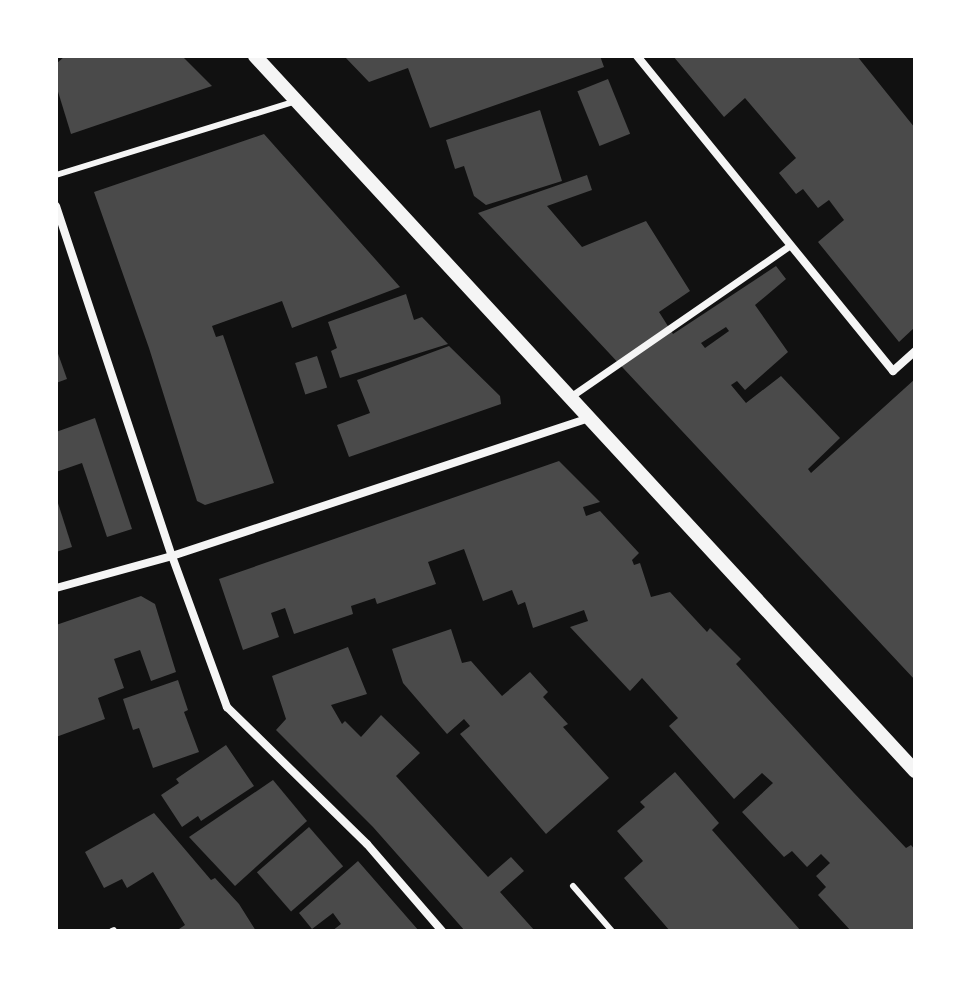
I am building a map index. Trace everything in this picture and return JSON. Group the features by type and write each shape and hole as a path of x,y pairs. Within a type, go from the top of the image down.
{"street":[{"path":"255,56 915,771"},
{"path":"637,56 893,371 915,351"},
{"path":"56,206 172,556 227,707 367,844 442,931"},
{"path":"568,398 790,245"},
{"path":"56,588 172,556 587,419"}],"lane":[{"path":"56,175 296,101"},
{"path":"573,886 612,931"}],"building":[{"path":"65,56 182,56 212,86 71,134 56,85 56,64"},
{"path":"344,56 600,56 604,67 430,128 408,68 369,82"},
{"path":"673,56 857,56 915,128 915,327 899,342 818,242 844,220 829,200 818,208 803,189 796,194 779,173 796,158 745,98 724,117"},
{"path":"608,79 630,134 600,146 577,91"},
{"path":"540,110 562,181 486,205 474,196 464,166 455,169 446,140"},
{"path":"264,134 400,287 292,328 282,301 212,326 216,337 223,335 274,483 205,505 197,501 149,348 94,192"},
{"path":"587,175 592,190 547,206 582,247 646,221 690,291 659,312 673,334 776,266 786,279 755,305 788,352 745,390 737,381 731,385 746,403 781,376 840,438 808,469 811,473 915,379 915,680 478,213","holes":["726,327 729,331 705,348 701,343"]},
{"path":"406,294 414,320 422,317 448,344 340,378 331,351 337,348 328,322"},
{"path":"449,346 500,396 501,404 349,457 337,425 370,413 357,380"},
{"path":"56,348 67,379 56,383"},
{"path":"317,356 327,387 305,394 295,363"},
{"path":"95,418 132,529 107,537 82,463 56,472 56,432"},
{"path":"559,461 600,502 583,507 586,516 600,511 639,553 632,560 634,565 640,563 651,597 670,592 707,632 710,628 741,659 736,664 854,793 906,848 911,845 915,850 915,931 851,931 818,895 826,887 816,876 830,863 821,854 807,867 792,851 784,857 742,812 773,783 762,773 734,799 669,726 678,718 642,678 630,691 570,627 588,621 584,610 533,628 525,602 518,605 512,590 483,601 464,549 428,562 436,584 377,604 375,598 351,606 353,614 294,634 285,608 271,613 279,637 243,650 219,579"},
{"path":"56,501 72,547 56,552"},
{"path":"141,596 155,604 176,672 151,681 140,650 114,659 124,688 98,698 105,719 56,737 56,625"},
{"path":"451,629 462,663 471,661 502,696 530,672 548,692 543,697 568,724 563,727 609,778 546,834 460,734 470,726 464,719 447,734 403,683 392,649"},
{"path":"348,647 367,694 331,705 342,724 345,721 361,737 381,715 420,753 396,776 488,877 511,857 524,871 500,892 535,931 465,931 373,827 276,730 286,719 272,676"},
{"path":"178,680 188,710 184,712 199,752 153,768 139,728 133,730 123,699"},
{"path":"226,745 254,786 201,821 198,816 182,827 161,795 179,783 176,779"},
{"path":"675,772 719,823 712,830 801,931 670,931 624,878 643,861 617,831 645,807 640,802"},
{"path":"273,780 307,821 235,886 189,837"},
{"path":"154,813 211,880 215,878 239,904 256,931 176,931 185,925 153,872 127,888 122,879 104,888 85,852"},
{"path":"309,827 343,866 291,912 257,872"},
{"path":"358,861 419,931 332,931 341,924 333,913 312,929 299,913"}]}
